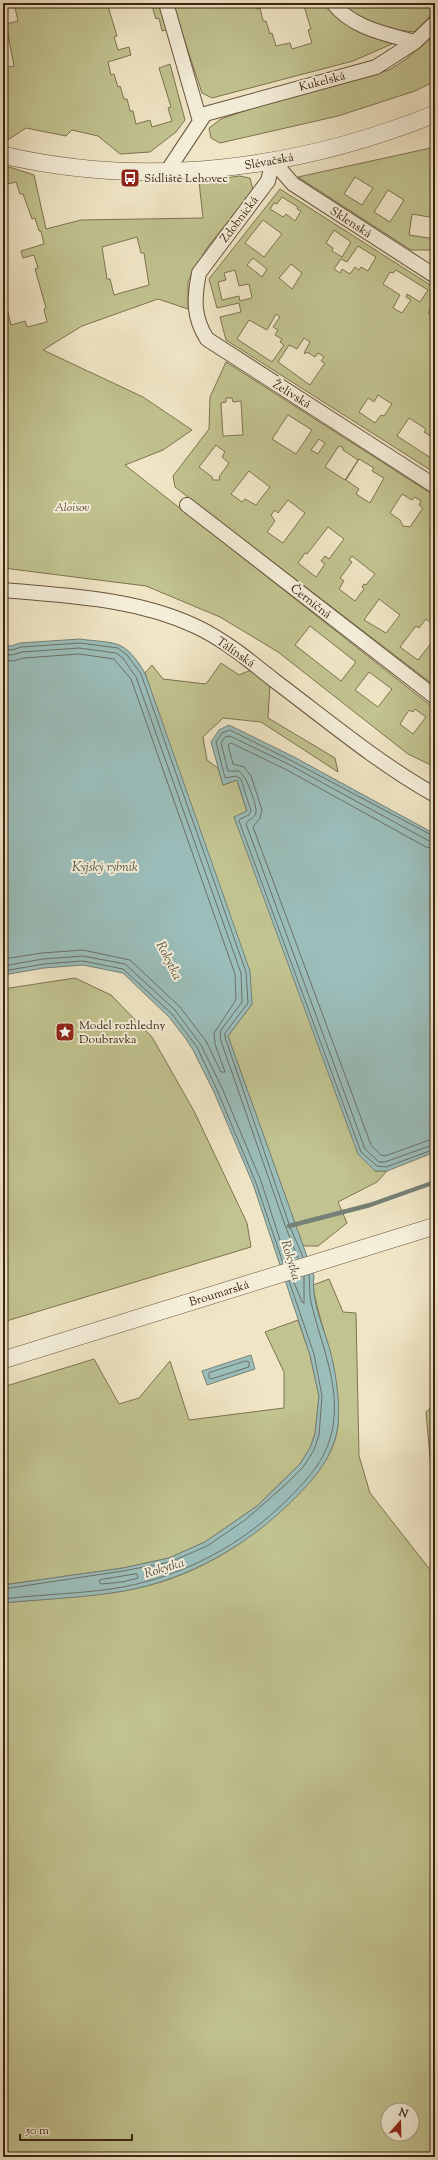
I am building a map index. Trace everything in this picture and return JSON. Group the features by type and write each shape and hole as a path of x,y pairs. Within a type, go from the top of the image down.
{"street":[{"path":"166,3 200,121"},
{"path":"333,3 350,19 365,27 414,42"},
{"name":"Kukelská","path":"166,173 205,114 376,67 414,42 435,23"},
{"name":"Slévačská","path":"3,155 47,165 112,172 166,173 220,169 273,161 344,146 399,128 435,114"},
{"name":"Sklenská","path":"273,161 293,184 435,276"},
{"name":"Zdobnická","path":"199,273 268,181 273,161"},
{"path":"419,266 435,263"},
{"name":"Želivská","path":"199,273 195,292 196,310 198,326 207,339 435,486"},
{"name":"Černičná","path":"187,505 435,697"},
{"name":"Tálínská","path":"3,590 108,600 150,609 195,626 226,643 374,756 408,780 435,795"},
{"name":"Broumarská","path":"3,1360 435,1226"}],"green space":[{"path":"14,3 107,3 117,36 114,37 118,50 129,47 131,55 108,62 111,75 114,74 124,99 127,99 130,111 133,111 136,124 150,120 152,127 172,121 168,108 171,107 159,68 170,64 185,120 176,132 150,152 120,154 98,136 72,130 66,136 26,128 6,141 3,140 3,68 14,66 6,24 18,21"},
{"path":"149,3 161,3 170,29 162,31 159,18 156,19 152,6 150,6"},
{"path":"172,3 255,3 257,9 260,8 263,21 266,21 276,46 290,43 292,49 312,43 308,30 311,29 303,3 327,3 394,43 353,61 212,98 202,93"},
{"path":"342,3 410,3 419,8 422,3 435,3 430,16 414,32 375,25 350,11"},
{"path":"3,13 6,24 3,25"},
{"path":"435,34 435,81 415,91 338,116 220,143 211,138 209,128 221,119 253,108 389,70 405,60"},
{"path":"435,147 435,218 412,214 409,235 435,239 435,250 411,250 298,177","holes":["355,177 373,188 362,205 344,194","388,190 404,200 390,222 374,212"]},
{"name":"Aloisov","path":"3,165 34,175 46,229 81,220 203,218 199,182 239,176 250,178 253,190 207,248 188,281 188,309 158,299 82,326 43,350 143,397 192,430 163,450 125,465 435,709 435,728 431,733 435,736 430,742 435,746 435,767 408,754 278,652 220,617 146,586 3,568 3,306 5,313 8,312 11,325 25,321 27,327 47,322 44,309 46,308 35,269 38,268 34,255 23,258 21,251 44,244 41,231 39,231 35,218 32,219 23,194 20,194 16,182 3,185","holes":["137,237 141,253 144,253 149,285 114,295 110,279 107,279 102,247","310,626 356,662 341,681 295,645","369,672 392,689 378,707 355,690","415,709 426,717 413,734 400,724 409,710 413,712"]},
{"path":"280,189 435,288 435,303 428,313 435,317 435,439 424,432 426,429 409,418 397,436 431,458 435,452 435,473 226,340 220,317 241,312 239,303 217,308 209,279","holes":["282,197 298,207 297,209 301,211 295,221 286,214 283,217 270,209 274,203 277,204","263,220 282,234 264,257 245,243","334,230 351,242 342,257 332,251 333,248 326,243","358,246 376,257 368,271 361,267 359,270 355,267 350,274 342,269 340,273 334,269 341,259 347,262","253,258 267,269 262,277 247,265","291,264 302,273 292,289 279,278","235,270 239,286 249,284 252,298 240,301 239,296 222,300 218,282 226,280 224,273","396,270 428,290 420,302 407,294 406,297 411,300 402,313 393,308 400,295 383,284 390,272 393,273","276,314 280,317 273,327 278,330 275,335 282,339 280,342 284,345 272,362 237,339 249,320 267,330","304,338 310,342 304,353 305,354 307,352 315,357 318,353 324,357 321,361 325,363 310,385 278,362 289,345 297,349","378,395 392,404 384,416 381,415 375,423 359,412 368,398 374,402"]},
{"path":"226,362 435,496 435,586 431,591 435,595 435,626 426,619 419,628 416,626 400,647 418,660 435,638 435,658 431,663 435,666 435,686 175,487 173,476 209,429 210,397","holes":["226,398 232,398 233,402 241,401 243,435 223,436 221,403 226,402","288,415 312,430 296,454 272,439","319,439 325,443 318,454 311,450","216,445 225,452 222,457 229,463 219,477 220,480 213,480 212,477 199,467","342,446 343,450 358,460 345,480 325,467 338,447","359,459 374,468 372,471 384,478 370,503 356,494 359,489 346,480","249,471 270,487 256,505 245,499 242,502 231,494","402,494 412,500 415,497 421,501 419,505 423,508 410,527 403,526 400,520 390,513","288,500 305,513 283,543 267,532 275,521 271,515 275,510 278,513","328,527 344,539 329,559 325,556 321,561 325,564 316,577 298,563 305,553 307,554","352,556 375,574 366,585 364,584 362,587 364,589 355,601 339,589 344,581 340,578 352,562 349,560","379,599 400,615 386,633 364,620"]},
{"path":"221,663 239,675 251,670 270,683 268,718 335,758 338,772 261,722 223,718 203,737 207,760 218,768 223,785 237,780 247,812 234,817 375,1171 387,1171 377,1182 338,1202 347,1223 318,1246 303,1246 229,1040 228,1036 252,1004 145,673 152,665 163,679 206,684"},
{"path":"75,978 111,995 152,1037 194,1111 247,1223 251,1247 3,1322 3,989"},
{"path":"329,1279 343,1312 356,1313 359,1456 370,1493 435,1576 435,2157 3,2157 3,1603 123,1591 148,1586 172,1578 216,1558 238,1545 277,1514 303,1489 317,1473 329,1455 338,1423 337,1387 334,1369 314,1294 313,1285"},
{"path":"298,1320 310,1355 319,1396 315,1434 310,1448 300,1464 257,1506 205,1542 169,1558 123,1568 3,1585 3,1387 94,1359 119,1404 139,1398 170,1361 189,1420 284,1408 284,1372 265,1332"},
{"path":"435,1404 435,1470 431,1469 426,1412"}],"water":[{"name":"Kyjský rybník","path":"80,639 111,643 125,648 138,662 145,673 250,971 252,1004 228,1036 314,1276 314,1295 330,1350 336,1378 338,1425 336,1436 328,1456 316,1475 302,1491 257,1532 216,1558 194,1569 148,1586 79,1597 3,1603 3,1585 123,1568 169,1558 205,1542 257,1506 300,1464 310,1448 315,1434 319,1396 310,1355 253,1184 214,1092 186,1039 169,1017 123,973 83,965 44,968 3,975 3,645 11,646 20,643"},
{"path":"229,725 294,757 435,834 435,1152 387,1171 375,1171 358,1154 234,817 247,811 237,780 223,785 211,742 219,730"},
{"path":"251,1355 255,1369 207,1385 202,1371"}],"waterway":[{"path":"289,1226 370,1205 435,1182"}],"place":[{"name":"Sídliště Lehovec","path":"130,178"},
{"name":"Model rozhledny Doubravka","path":"65,1032"}],"water label":[{"name":"Rokytka","path":"170,960"},
{"name":"Rokytka","path":"292,1260"},
{"name":"Rokytka","path":"164,1567"}]}
